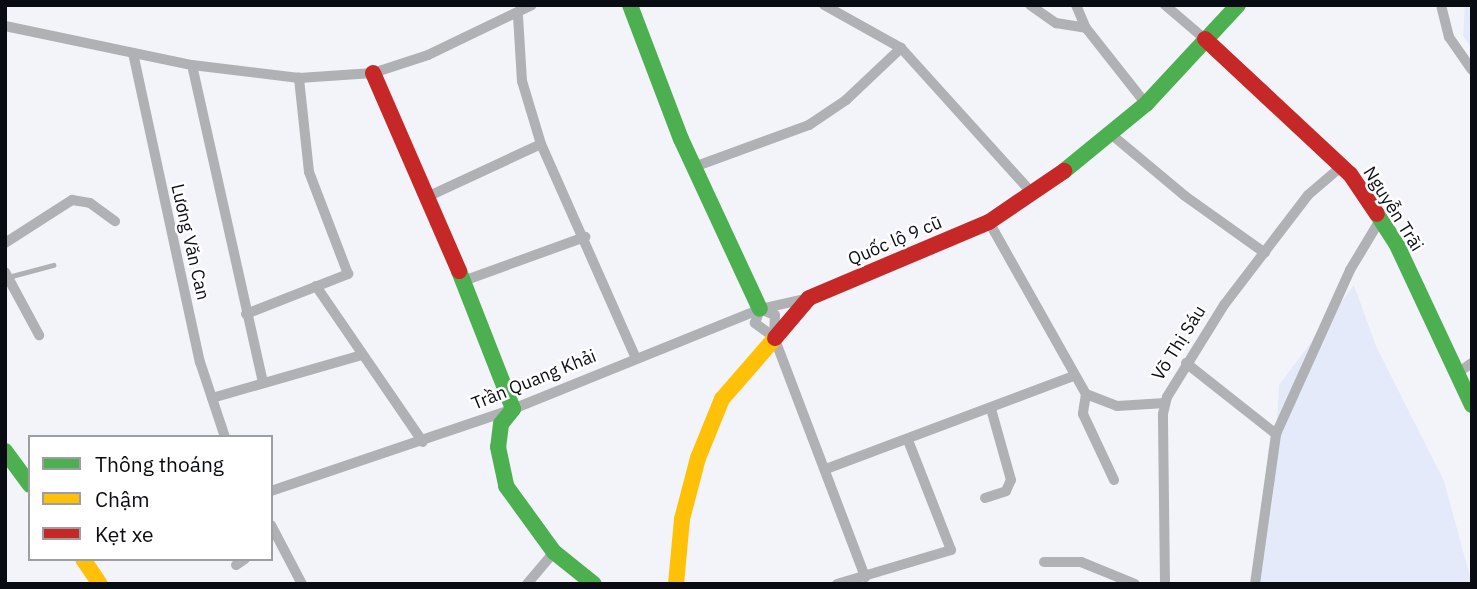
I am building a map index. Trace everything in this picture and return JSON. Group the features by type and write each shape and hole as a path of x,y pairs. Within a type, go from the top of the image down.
{"street":[{"path":"5,26 192,65 299,78 373,73 429,55 518,16 532,5"},
{"path":"629,5 694,167 760,309 775,315 774,337 826,469 864,577"},
{"path":"824,5 901,48 1033,194"},
{"path":"1030,5 1056,23 1086,28"},
{"path":"1076,5 1086,28 1146,104"},
{"path":"1165,5 1205,38"},
{"path":"1441,5 1449,37 1472,70"},
{"name":"Quốc lộ 9 cũ","path":"676,584 682,519 698,458 722,399 809,298 989,222 1033,194 1112,135 1146,104 1227,9"},
{"path":"518,16 522,81 541,144 585,237 636,358"},
{"name":"Nguyễn Trãi","path":"1205,38 1342,166 1396,243 1456,374 1470,397"},
{"path":"694,167 809,125 846,100 901,48"},
{"name":"Lương Văn Can","path":"133,53 148,138 212,398 224,435"},
{"path":"192,65 263,382"},
{"path":"373,73 466,281 513,410 499,433 502,474 523,514 554,552 594,584"},
{"path":"246,314 348,274 309,172 299,78"},
{"path":"1112,135 1185,196 1265,253"},
{"path":"429,196 541,144"},
{"name":"Võ Thị Sáu","path":"1165,584 1165,403 1186,363 1308,195 1342,166"},
{"path":"5,243 72,200 90,202 115,221"},
{"path":"1255,584 1276,434 1350,270 1380,220"},
{"path":"989,222 1073,376 1086,394 1117,406 1165,403"},
{"path":"466,281 585,237"},
{"path":"7,274 39,335"},
{"path":"316,286 423,442"},
{"name":"Trần Quang Khải","path":"273,490 513,410 760,309 809,298"},
{"path":"212,398 362,355"},
{"path":"1186,363 1276,434"},
{"path":"1456,374 1472,363"},
{"path":"826,469 1073,376"},
{"path":"1086,394 1083,414 1114,480"},
{"path":"985,498 1006,491 1010,480 991,409"},
{"path":"836,584 951,550 908,440"},
{"path":"5,451 28,482"},
{"path":"274,539 302,584"},
{"path":"527,584 554,552"},
{"path":"84,561 100,584"},
{"path":"1044,562 1081,562 1135,584"}],"lane":[{"path":"7,274 53,265"}],"shaded area":[{"path":"1465,5 1472,5 1472,49 1463,36"},
{"path":"1354,285 1376,346 1444,481 1472,584 1260,584 1273,496 1279,385"}],"traffic: fast":[{"path":"630,5 681,139 760,309"},
{"path":"1064,171 1146,104 1238,5"},
{"path":"1377,214 1396,243 1472,405"},
{"path":"459,271 513,409 501,424 498,447 506,486 554,552 594,584"},
{"path":"5,451 28,482"}],"traffic: slow":[{"path":"676,584 682,519 698,458 722,399 775,338"},
{"path":"84,561 100,584"}],"traffic: jam":[{"path":"1205,39 1350,174 1377,214"},
{"path":"373,73 459,271"},
{"path":"775,338 809,298 989,222 1064,171"}]}
